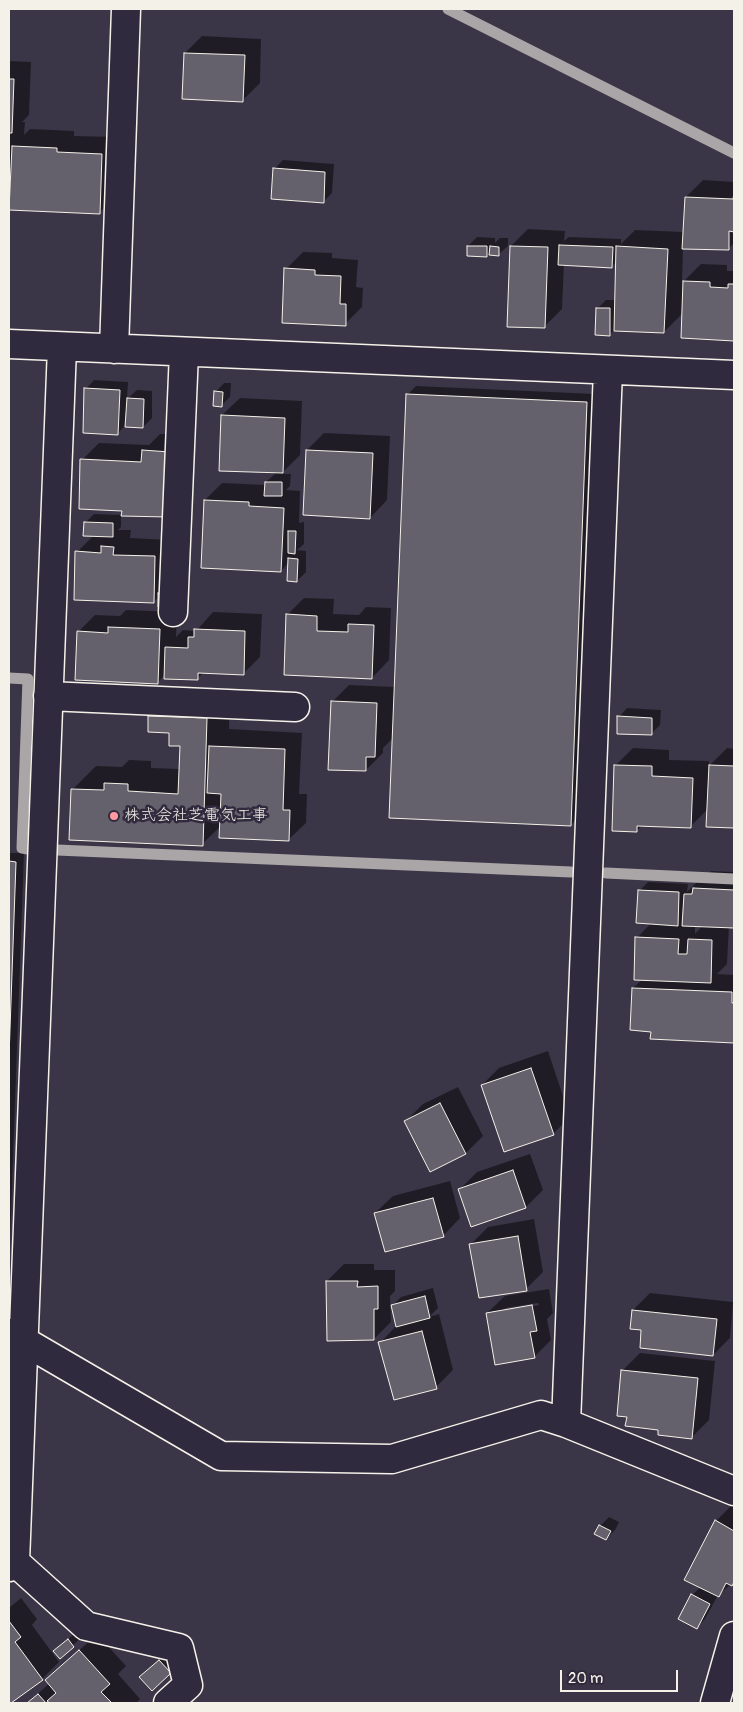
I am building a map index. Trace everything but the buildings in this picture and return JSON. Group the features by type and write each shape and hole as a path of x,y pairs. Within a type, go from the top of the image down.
{"street":[{"path":"114,348 126,9"},
{"path":"9,344 734,375"},
{"path":"62,346 48,696 16,1336 12,1564 86,1626 179,1648 188,1684 168,1703"},
{"path":"173,612 184,352"},
{"path":"566,1423 608,370"},
{"path":"48,696 295,706"},
{"path":"16,1336 221,1456 392,1459 541,1415 566,1423 734,1492"},
{"path":"715,1703 734,1636"}],"waterway":[{"path":"448,9 734,153"},
{"path":"9,678 28,679 22,848 28,849"},
{"path":"57,850 571,872"},
{"path":"606,873 734,879"}],"place":[{"name":"株式会社芝電気工事","path":"114,816"}]}
